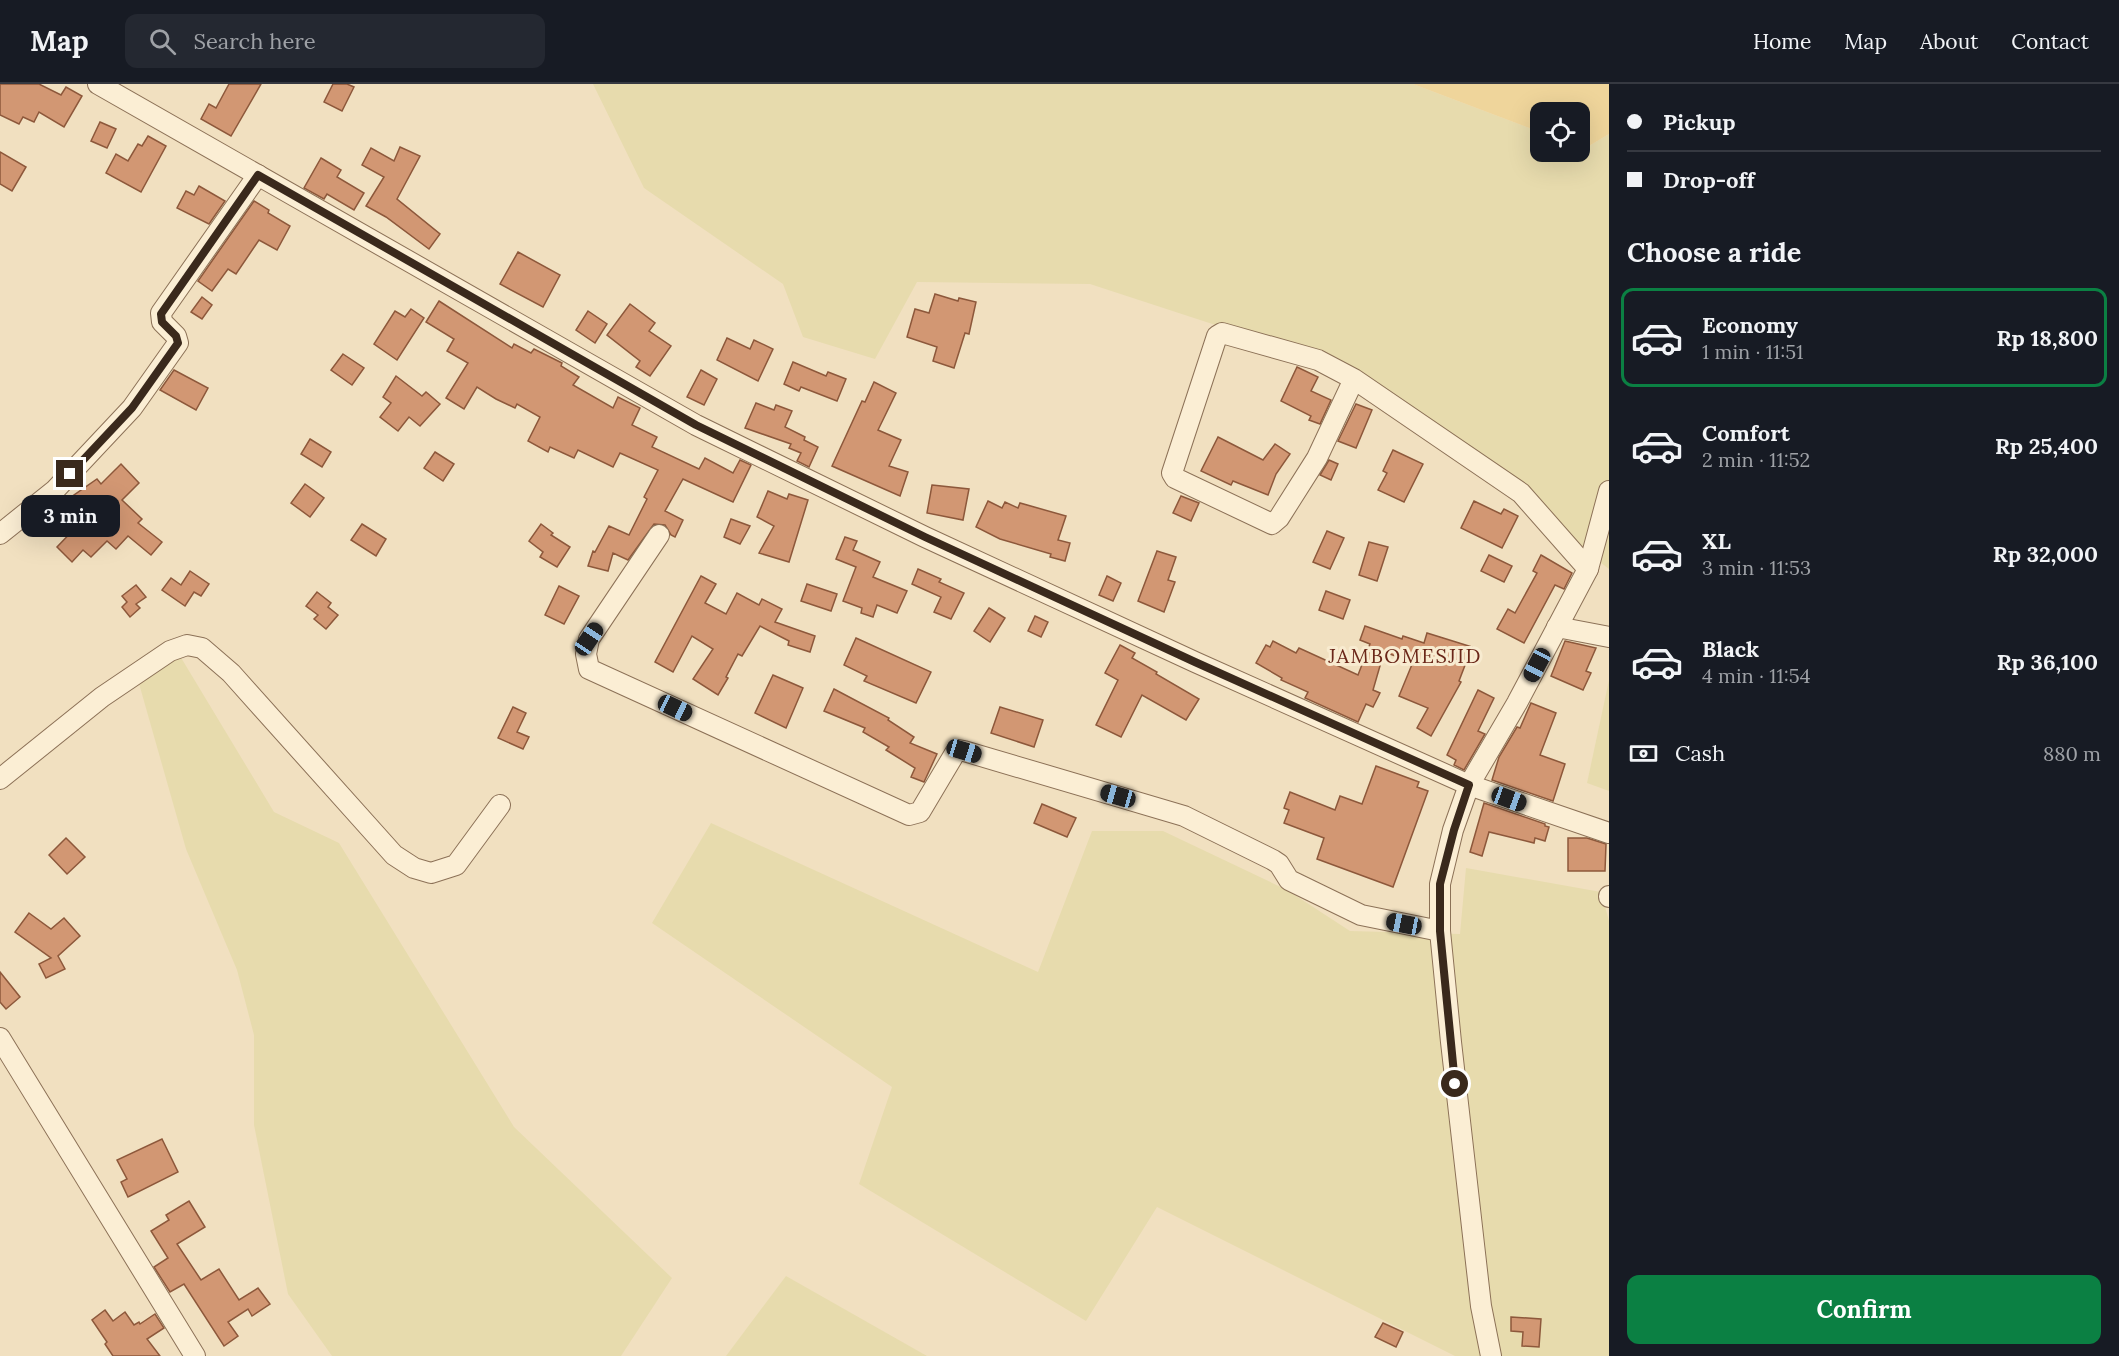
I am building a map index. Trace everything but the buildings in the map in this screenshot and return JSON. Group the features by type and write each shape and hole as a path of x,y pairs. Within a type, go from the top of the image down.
{"street":[{"path":"98,84 696,425 925,537 1469,785 1609,833"},
{"path":"0,534 55,490 132,408 178,343 176,336 162,322 161,314 258,175"},
{"path":"1354,379 1317,458 1279,518 1272,524 1175,478 1172,473 1217,336 1222,333 1318,360 1354,379 1521,493 1590,563"},
{"path":"1491,1356 1470,1213 1440,931 1440,884 1442,870 1469,785 1590,563 1609,491"},
{"path":"659,535 589,639 586,654 590,669 909,815 921,812 955,753 964,751 1184,816 1273,860 1279,864 1289,880 1361,915 1440,931"},
{"path":"1557,627 1602,635"},
{"path":"0,779 102,697 170,651 187,645 202,648 231,673 394,855 414,868 431,873 456,865 500,805"},
{"path":"0,1038 195,1356"}],"shaded area":[{"path":"593,84 1413,84 1530,128 1530,162 1590,162 1590,145 1609,134 1609,569 1347,368 1090,284 917,282 875,359 803,337 783,284 644,188"},
{"path":"177,651 274,812 339,843 514,1127 672,1278 621,1356 332,1356 288,1294 254,1125 254,1035 237,970 186,849 136,673"},
{"path":"1609,680 1609,791 1587,783"},
{"path":"711,823 1038,972 1092,831 1163,831 1287,890 1350,931 1460,934 1466,868 1601,892 1609,921 1609,1356 1455,1356 1157,1207 1086,1321 859,1184 892,1087 652,923"},
{"path":"786,1276 927,1356 726,1356"}],"sand":[{"path":"1413,84 1609,84 1609,134 1590,145 1590,102 1530,102 1530,128"}],"district":[{"name":"JAMBOMESJID","path":"1405,655"}],"route":[{"path":"70,474 132,408 178,343 176,336 162,322 161,314 258,175 696,425 925,537 1469,785 1442,870 1440,884 1440,931 1455,1084"}]}
